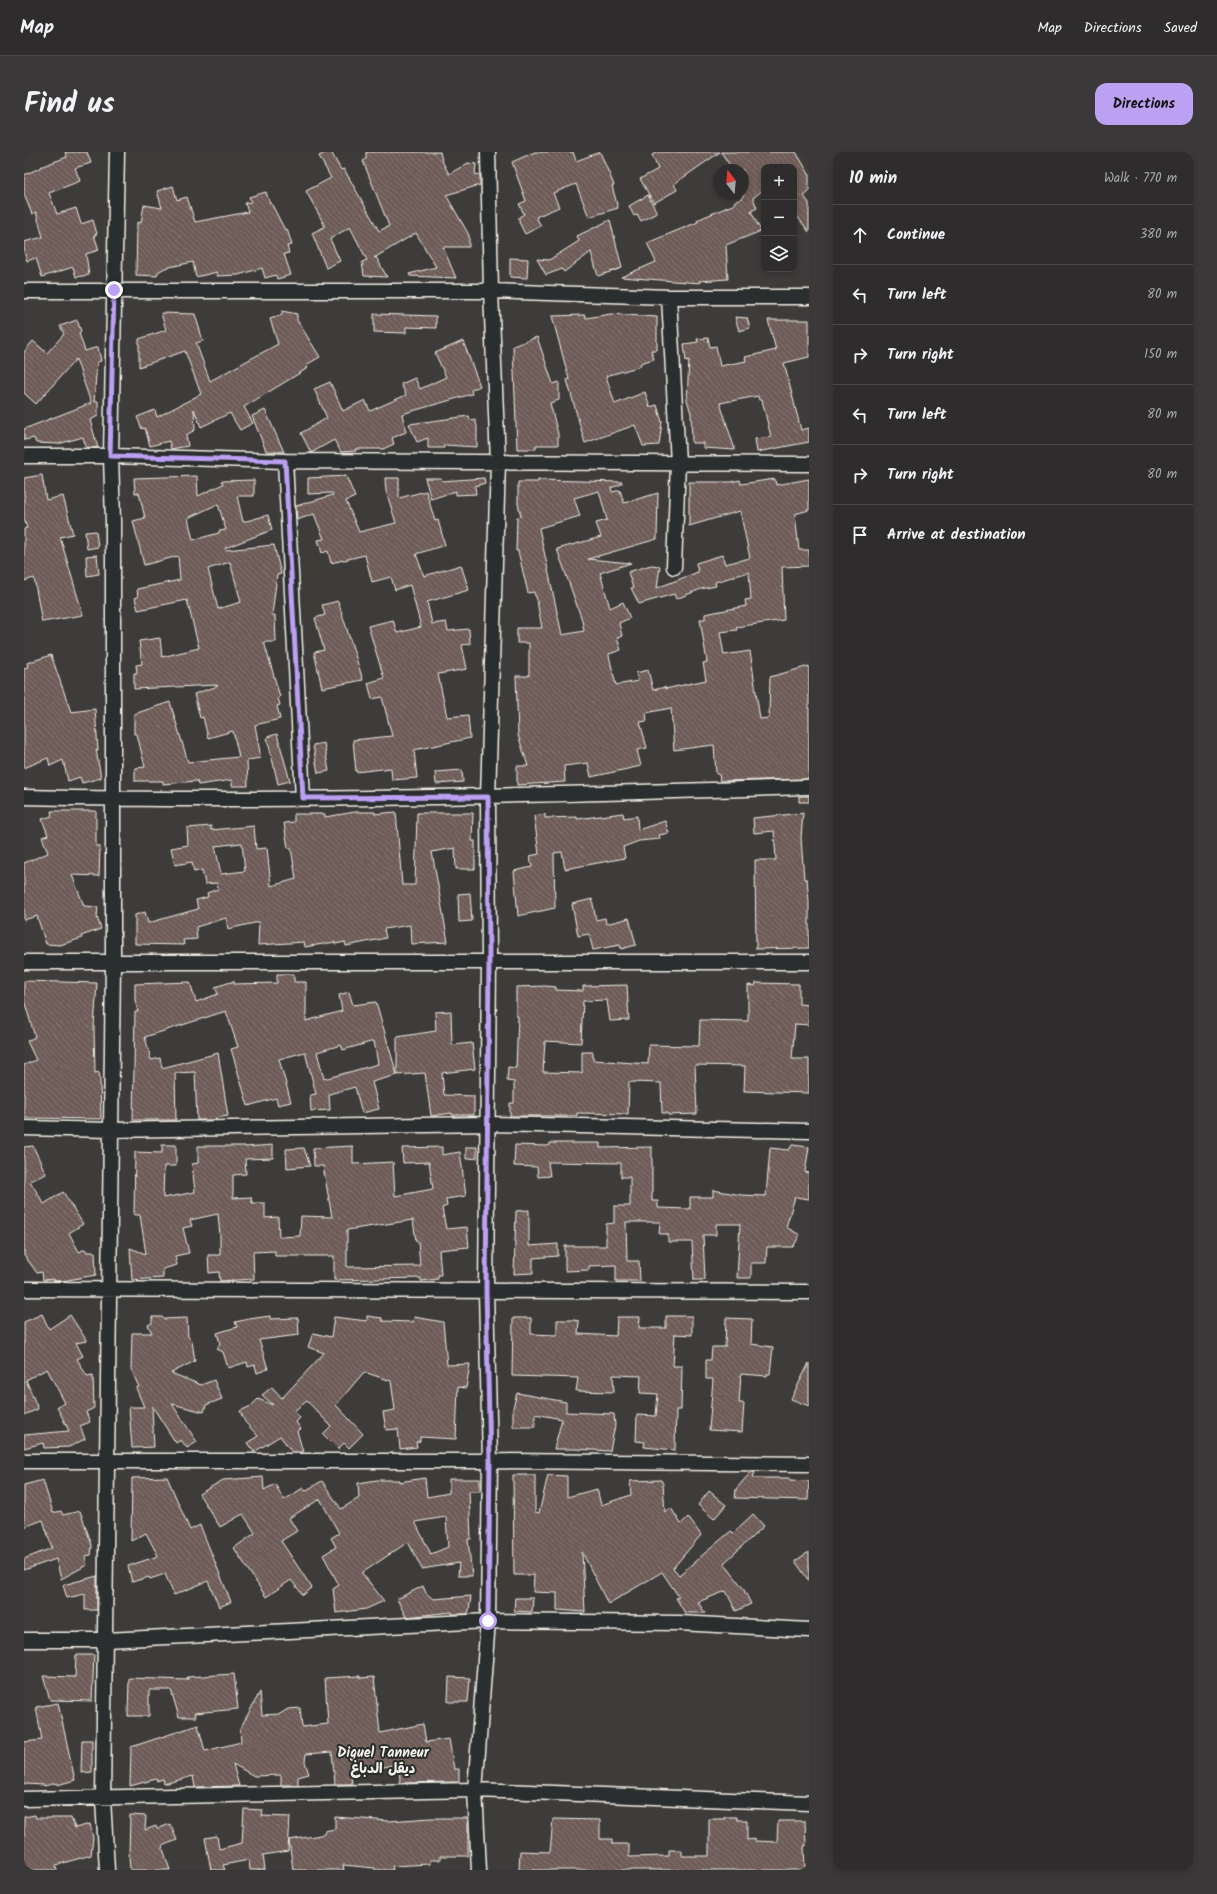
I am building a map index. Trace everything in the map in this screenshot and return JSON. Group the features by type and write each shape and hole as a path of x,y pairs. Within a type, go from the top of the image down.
{"street":[{"path":"107,1870 103,1799 113,963 113,520 110,456 117,152"},
{"path":"479,1870 475,1790 488,1621 490,1461 486,1291 489,962 488,797 498,462 491,291 488,152"},
{"path":"24,291 491,291 669,297 809,297"},
{"path":"669,297 678,463 674,567"},
{"path":"24,456 110,456 285,461 809,464"},
{"path":"285,461 303,798"},
{"path":"24,797 113,799 488,797 809,787"},
{"path":"24,962 809,962"},
{"path":"24,1128 110,1130 488,1124 809,1131"},
{"path":"24,1290 809,1292"},
{"path":"24,1461 490,1461 809,1464"},
{"path":"24,1640 106,1640 488,1621 679,1623 809,1630"},
{"path":"24,1799 103,1799 475,1790 809,1803"}],"building":[{"path":"65,152 87,152 91,163 75,168 80,181 49,193 57,214 76,208 81,224 93,220 97,234 94,235 99,250 86,254 89,275 76,277 73,267 42,277 36,258 27,261 24,251 24,242 43,237 36,212 32,214 24,194 24,175 40,167 67,157"},
{"path":"327,152 331,152 341,170 344,169 379,231 389,226 363,161 366,159 366,152 440,152 442,161 449,174 468,163 476,164 475,174 480,175 480,185 446,195 469,235 469,247 443,247 456,278 410,276 409,274 436,267 416,233 374,258 376,257 387,277 364,276 362,262 367,260 350,227 330,239 340,261 326,268 312,233 324,227 324,224 306,191 331,178 319,156"},
{"path":"535,152 573,152 576,161 600,152 614,185 612,186 618,208 589,217 576,184 553,193 559,207 536,217 541,226 525,234 519,222 519,217 524,214 519,204 526,201 512,162"},
{"path":"658,152 720,152 674,184 677,190 654,203 640,179 658,169 652,155"},
{"path":"721,152 796,152 809,174 809,192 804,196 809,203 809,232 797,216 797,164 761,164 761,191 753,198 757,208 751,211 761,231 726,245 728,279 699,281 700,283 621,277 656,262 647,243 698,222 697,220 735,204 734,202 738,200 749,200 749,164 729,164"},
{"path":"173,186 177,200 187,197 195,222 248,212 245,203 251,202 249,197 266,192 270,204 271,203 285,230 287,229 292,245 287,246 289,253 284,254 291,275 277,279 276,275 265,278 262,268 238,275 217,276 217,272 196,277 193,262 165,268 158,272 157,276 136,275 137,222 141,223 144,205 162,208 157,191"},
{"path":"648,195 657,213 641,221 637,214 634,216 629,206"},
{"path":"610,220 622,268 598,276 591,252 564,272 562,269 546,275 537,259 549,260 579,241 577,236"},
{"path":"510,258 528,259 527,278 510,277"},
{"path":"282,311 297,314 297,320 320,357 306,365 308,368 244,407 253,423 240,430 230,413 201,427 194,409 195,430 186,435 188,446 171,449 169,441 150,446 145,428 142,429 137,417 155,410 157,417 201,394 185,351 139,367 139,339 166,330 161,313 195,314 203,341 196,343 210,381 278,344 270,319 282,315"},
{"path":"374,314 436,316 436,328 406,327 406,333 374,332"},
{"path":"611,314 657,317 657,350 651,350 654,359 643,362 640,364 641,366 606,376 615,404 645,392 650,407 657,405 662,422 659,445 643,446 635,425 585,443 567,380 569,379 552,316 585,315 586,318"},
{"path":"735,317 747,318 750,328 739,331"},
{"path":"77,320 81,331 79,333 85,351 98,347 101,361 97,362 94,402 98,401 98,416 90,420 98,448 86,447 83,437 58,444 36,443 34,438 24,440 24,429 91,403 76,359 36,404 24,393 24,352 33,341 47,353 64,334 60,326"},
{"path":"768,320 809,320 809,357 784,363 801,430 809,428 809,442 757,452 755,439 771,437 762,400 759,400 758,396 720,403 735,450 703,448 703,443 692,443 691,413 687,400 689,360 686,361 684,344 698,342 697,339 708,338 710,347 716,346 720,366 746,361 745,357 776,350"},
{"path":"537,337 553,384 559,382 559,400 550,403 558,434 558,445 536,445 536,449 517,449 513,346"},
{"path":"463,341 480,386 471,390 472,394 402,414 406,432 392,438 394,444 383,449 355,449 356,451 341,452 334,440 311,453 301,433 327,418 314,389 330,382 343,411 365,400 370,411 406,395 401,384 415,378 420,389 446,377 435,353"},
{"path":"265,410 284,452 266,451 252,416"},
{"path":"469,416 470,420 475,419 477,426 477,447 444,445 444,448 428,448 428,438 417,442 409,424"},
{"path":"42,475 46,500 63,496 73,534 60,537 83,615 42,622 34,578 24,581 24,529 27,528 24,519 24,478"},
{"path":"197,476 198,496 223,484 221,481 254,480 254,496 237,496 243,522 268,515 272,530 225,548 226,550 274,545 281,574 277,575 272,615 275,615 276,642 264,642 280,697 278,698 280,705 277,706 280,719 255,725 261,758 247,760 248,786 232,786 232,780 198,785 197,781 163,784 163,781 135,781 135,768 145,767 137,734 134,734 134,714 170,702 188,762 239,757 233,731 208,738 203,717 200,718 194,694 218,686 217,685 134,689 134,673 137,673 136,665 142,664 139,641 160,638 162,657 199,648 187,600 138,610 135,598 138,597 137,589 180,580 178,556 144,565 133,521 145,518 139,493 135,493 134,478","holes":["218,504 226,530 193,540 188,518","230,562 241,602 218,609 208,569"]},
{"path":"346,476 355,497 346,501 359,532 396,523 386,491 385,478 399,478 399,498 426,491 435,521 438,520 445,545 416,554 424,576 461,565 469,590 427,602 432,624 446,622 448,631 469,629 470,644 462,645 467,669 438,674 447,717 468,715 470,738 414,750 417,778 392,780 391,768 356,772 353,740 392,736 382,697 372,699 368,683 384,678 368,626 393,620 397,633 421,627 410,585 395,590 391,577 372,582 365,555 331,563 328,551 322,553 318,540 324,539 314,514 297,520 296,506 333,495 332,493 308,494 308,478"},
{"path":"425,478 441,478 442,481 484,478 485,483 475,486 476,494 456,495 456,491 431,499"},
{"path":"775,479 776,485 809,479 809,510 795,514 799,550 809,550 809,566 782,567 784,620 736,627 737,630 720,632 724,655 750,651 760,719 769,718 770,677 809,666 809,779 720,781 719,774 716,774 714,745 674,750 671,708 646,713 647,721 640,722 647,748 637,750 641,766 591,777 588,763 564,766 565,782 517,785 517,766 528,766 518,735 516,676 529,676 529,643 517,643 517,628 542,628 536,596 534,592 528,593 518,551 516,551 517,517 521,516 518,504 518,482 538,482 538,480 622,482 622,484 611,488 612,492 620,490 624,503 658,493 657,539 588,559 631,563 600,573 610,608 623,602 630,618 619,623 622,636 617,638 621,650 609,654 609,656 616,685 638,681 636,673 648,670 653,690 665,687 665,689 706,680 703,663 707,662 700,619 705,619 705,614 746,606 745,600 751,599 749,572 715,582 716,586 701,589 676,599 674,594 639,604 631,588 633,588 628,572 651,565 660,566 657,588 698,572 696,563 722,555 725,564 750,558 740,511 689,526 689,482 731,482 740,480 741,484","holes":["599,491 607,520 596,523 601,537 557,549 582,620 584,631 562,635 539,528 580,516 574,498"]},
{"path":"96,531 98,547 87,549 85,532"},
{"path":"97,555 99,574 87,576 86,556"},
{"path":"338,601 363,680 322,688 314,652 324,650 315,618 325,615 322,605"},
{"path":"51,655 71,712 95,709 98,750 96,750 101,778 82,783 80,777 68,781 63,760 50,766 48,758 24,768 24,668 28,667 27,663"},
{"path":"277,734 290,781 278,784 267,737"},
{"path":"324,743 329,771 318,773 313,745"},
{"path":"462,770 463,782 436,784 435,772"},
{"path":"799,796 809,796 809,802 799,802"},
{"path":"51,811 96,811 96,846 100,846 99,876 72,875 84,906 98,907 97,917 101,929 81,936 82,938 60,945 46,944 37,916 24,920 24,863 48,853 42,837 48,835 42,819 52,816"},
{"path":"355,812 375,812 375,814 396,812 402,885 415,885 417,813 473,813 472,841 475,841 475,869 456,869 455,848 432,852 448,942 411,944 410,925 384,929 386,938 346,946 345,942 335,944 335,942 305,947 304,942 258,945 259,922 228,929 226,918 196,927 197,939 183,940 184,945 135,944 135,915 145,912 148,923 198,909 196,900 208,897 207,893 218,889 217,883 205,884 202,870 194,872 192,862 175,865 171,848 188,845 187,828 211,826 211,830 254,826 256,849 267,848 271,886 296,879 291,848 288,848 284,823 294,822 294,814 325,814 325,817","holes":["242,843 245,871 221,874 215,846"]},
{"path":"623,813 624,818 637,816 638,830 665,821 669,833 659,835 660,839 639,841 623,847 625,858 565,869 562,852 554,853 555,908 518,916 514,871 532,867 530,856 539,854 534,816 545,814 545,818 577,817 577,819"},
{"path":"803,813 801,838 804,879 807,879 809,901 809,948 756,949 755,860 776,860 774,831 754,833 753,818"},
{"path":"470,893 472,921 459,922 458,894"},
{"path":"592,899 596,920 605,918 606,924 629,918 636,945 621,949 620,945 593,950 589,934 578,936 572,904"},
{"path":"277,974 294,974 294,982 306,982 306,1021 342,1011 339,995 349,992 353,1005 376,1002 397,1075 372,1082 379,1109 362,1113 355,1087 329,1094 330,1110 311,1111 310,1095 316,1094 305,1052 279,1059 291,1102 278,1105 276,1098 248,1106 231,1049 238,1047 226,1011 145,1037 151,1060 160,1058 162,1068 218,1053 228,1116 216,1118 216,1120 197,1120 195,1072 175,1073 176,1120 133,1120 135,1012 138,1012 135,1000 135,984 190,982 196,1002 218,994 215,987 234,981 234,984 277,983","holes":["374,1041 378,1064 324,1079 317,1052 341,1045 343,1050"]},
{"path":"24,981 97,983 94,1027 95,1073 99,1072 101,1119 24,1118 24,1065 36,1060 27,1041 35,1037 24,1000"},
{"path":"756,983 799,984 799,1004 809,1005 809,1025 795,1024 792,1059 809,1059 809,1093 744,1091 745,1066 695,1065 697,1114 668,1115 668,1113 662,1113 661,1083 629,1082 628,1114 577,1113 577,1116 510,1116 510,1103 514,1103 514,1082 507,1081 508,1067 516,1068 518,1016 516,1016 516,987 546,986 556,987 556,990 583,991 583,986 627,985 629,1020 610,1021 607,1000 583,1001 581,1043 545,1041 543,1072 582,1073 582,1052 593,1052 593,1060 648,1064 649,1045 699,1046 700,1020 748,1021 748,985 755,986"},
{"path":"451,1011 452,1045 472,1043 475,1069 442,1073 444,1095 474,1096 474,1115 452,1115 452,1113 431,1116 425,1073 397,1075 397,1037 436,1031 435,1012"},
{"path":"550,1143 600,1143 600,1148 652,1147 652,1201 658,1201 658,1208 690,1209 690,1197 713,1197 713,1190 741,1195 766,1196 770,1148 789,1150 792,1145 809,1147 805,1172 809,1173 809,1199 795,1197 786,1227 800,1235 793,1247 767,1247 766,1263 751,1263 751,1278 737,1278 740,1224 716,1224 716,1235 703,1235 705,1280 694,1280 692,1242 668,1242 668,1234 659,1234 660,1222 626,1222 627,1261 639,1261 640,1281 616,1281 616,1265 589,1266 589,1270 565,1271 565,1246 606,1246 606,1224 614,1223 614,1206 630,1206 630,1177 621,1177 621,1163 548,1162 550,1176 538,1177 537,1167 514,1166 515,1145 547,1146 550,1145"},
{"path":"162,1145 176,1145 176,1166 164,1166 163,1198 195,1192 192,1164 198,1163 198,1146 245,1147 273,1145 273,1158 245,1159 246,1174 233,1175 233,1198 251,1197 252,1203 265,1203 265,1218 278,1217 279,1237 300,1236 301,1216 332,1217 323,1166 314,1166 313,1148 353,1146 353,1164 393,1162 395,1196 433,1189 429,1162 403,1163 402,1148 442,1147 442,1155 460,1152 466,1196 446,1199 447,1206 442,1208 446,1229 467,1227 469,1247 439,1250 441,1275 438,1275 438,1279 421,1281 421,1278 334,1280 334,1256 275,1256 275,1251 253,1252 254,1279 220,1281 219,1272 209,1273 208,1255 220,1255 218,1214 190,1220 192,1226 183,1228 189,1253 175,1256 177,1265 163,1269 163,1278 132,1280 130,1248 146,1254 140,1215 134,1215 135,1152 162,1153","holes":["413,1220 416,1241 418,1241 420,1266 347,1267 347,1230"]},
{"path":"33,1146 46,1174 30,1181 44,1204 63,1192 83,1224 69,1233 79,1252 85,1249 87,1252 95,1252 96,1275 62,1281 54,1281 54,1279 43,1280 42,1272 37,1273 24,1255 24,1147"},
{"path":"466,1147 477,1147 477,1158 466,1159"},
{"path":"304,1148 310,1166 287,1168 286,1149"},
{"path":"529,1210 529,1246 558,1244 558,1256 533,1258 533,1273 514,1274 516,1211"},
{"path":"42,1314 49,1329 70,1315 87,1341 76,1343 83,1356 77,1359 87,1376 93,1375 94,1408 86,1412 90,1422 80,1426 85,1439 69,1447 44,1448 43,1443 24,1448 24,1435 69,1431 57,1407 65,1403 47,1369 26,1380 38,1409 24,1415 24,1322"},
{"path":"270,1316 270,1319 298,1318 299,1335 259,1340 268,1369 257,1373 255,1365 248,1367 247,1362 228,1368 223,1352 217,1349 220,1343 217,1333 237,1327 235,1322"},
{"path":"367,1316 382,1318 382,1321 413,1322 414,1317 443,1322 447,1365 470,1364 466,1388 458,1387 456,1439 420,1437 420,1441 416,1442 417,1447 400,1449 398,1429 386,1430 383,1412 395,1410 391,1381 364,1372 336,1405 363,1434 349,1448 344,1443 338,1449 323,1434 331,1426 307,1401 294,1411 300,1418 296,1422 301,1429 297,1431 303,1452 292,1452 280,1436 254,1452 247,1443 258,1436 245,1422 240,1411 251,1406 258,1399 273,1405 262,1395 272,1387 282,1398 324,1353 308,1347 313,1333 331,1337 334,1317 367,1321"},
{"path":"666,1316 692,1316 692,1335 675,1334 673,1366 682,1366 681,1410 676,1410 675,1450 644,1447 645,1442 636,1441 637,1415 656,1416 658,1394 640,1393 641,1376 613,1375 614,1392 576,1391 578,1378 512,1376 513,1318 531,1318 531,1334 557,1335 557,1320 574,1320 579,1321 578,1334 616,1336 617,1317 640,1317 639,1328 666,1328"},
{"path":"152,1317 162,1317 164,1319 187,1318 188,1337 192,1341 195,1361 171,1373 201,1385 214,1380 222,1399 206,1405 204,1412 172,1404 197,1442 187,1448 181,1440 176,1443 152,1406 154,1447 132,1448 129,1407 144,1407 136,1388 139,1387 131,1369 132,1333 152,1333 148,1325 152,1323"},
{"path":"726,1318 752,1319 751,1344 773,1347 770,1374 767,1374 767,1376 741,1374 739,1403 744,1403 742,1432 709,1430 713,1379 706,1379 706,1360 711,1360 712,1347 725,1347"},
{"path":"809,1363 809,1406 791,1399"},
{"path":"517,1393 566,1402 566,1412 614,1414 615,1425 610,1451 554,1449 562,1419 535,1414 535,1427 513,1427 513,1408"},
{"path":"751,1472 755,1472 753,1478 790,1478 790,1480 809,1481 808,1500 735,1498 736,1489"},
{"path":"513,1475 535,1475 535,1512 539,1513 548,1475 567,1476 567,1497 597,1489 601,1505 631,1495 630,1481 661,1480 663,1484 665,1512 671,1508 681,1524 688,1517 701,1535 673,1568 679,1575 731,1531 733,1533 753,1514 764,1526 724,1563 743,1588 751,1604 736,1611 726,1591 698,1602 705,1613 685,1613 676,1598 679,1597 662,1572 608,1604 582,1552 585,1612 557,1610 557,1593 533,1592 534,1575 514,1575"},
{"path":"167,1477 190,1530 200,1525 231,1602 219,1607 208,1581 174,1595 165,1574 150,1579 149,1577 132,1582 128,1566 158,1556 146,1533 131,1541 132,1478"},
{"path":"263,1477 264,1490 275,1484 284,1500 303,1488 305,1491 322,1481 341,1509 359,1498 358,1483 377,1480 399,1480 399,1482 425,1478 427,1497 449,1493 449,1479 480,1479 480,1491 469,1491 471,1539 468,1539 472,1576 458,1576 459,1563 422,1569 408,1542 362,1573 384,1601 366,1609 336,1613 333,1589 339,1585 323,1555 336,1547 331,1538 339,1533 320,1499 289,1518 297,1531 281,1541 312,1588 303,1595 291,1580 266,1597 234,1548 255,1533 243,1514 220,1527 199,1494 223,1480","holes":["446,1517 448,1547 431,1554 415,1522"]},
{"path":"43,1480 53,1513 61,1511 63,1515 80,1511 92,1545 91,1555 85,1556 87,1565 61,1579 56,1559 24,1570 24,1559 52,1548 43,1520 24,1527 24,1485"},
{"path":"709,1491 726,1505 714,1519 698,1505"},
{"path":"809,1552 809,1581 795,1561"},
{"path":"97,1576 97,1610 85,1610 85,1594 67,1598 63,1585"},
{"path":"423,1586 426,1593 433,1599 471,1596 469,1611 467,1614 452,1614 452,1612 406,1617 397,1599"},
{"path":"515,1598 533,1598 532,1612 514,1611"},
{"path":"76,1655 94,1655 92,1701 50,1700 43,1676 75,1677"},
{"path":"234,1674 238,1709 194,1713 196,1717 179,1717 171,1690 149,1690 149,1716 128,1716 129,1678 188,1680 187,1677"},
{"path":"360,1676 360,1678 374,1677 380,1733 423,1724 426,1742 449,1739 454,1769 459,1769 459,1782 400,1783 399,1763 373,1771 351,1775 352,1784 335,1784 332,1752 306,1754 305,1762 309,1774 298,1777 298,1785 281,1785 281,1775 254,1776 233,1764 239,1786 195,1787 193,1776 164,1784 163,1779 157,1781 156,1779 130,1786 131,1747 198,1725 205,1751 241,1742 240,1729 260,1692 262,1715 280,1714 288,1709 300,1708 302,1727 328,1724 325,1678"},
{"path":"449,1677 470,1678 468,1702 448,1702"},
{"path":"58,1703 75,1780 57,1785 57,1783 44,1786 24,1784 24,1742 42,1740 36,1707"},
{"path":"82,1740 92,1740 92,1772 81,1773"},
{"path":"244,1809 263,1810 262,1816 290,1817 288,1851 263,1855 265,1870 250,1870 249,1860 223,1865 225,1870 211,1870 205,1838 217,1836 219,1849 242,1843"},
{"path":"35,1815 36,1818 71,1818 75,1828 90,1824 93,1838 91,1855 56,1865 57,1870 24,1870 24,1817"},
{"path":"130,1815 146,1816 145,1830 156,1826 157,1829 170,1824 177,1840 162,1846 170,1870 130,1870"},
{"path":"335,1817 389,1821 431,1818 468,1818 468,1856 440,1856 440,1860 430,1860 430,1864 392,1866 393,1870 375,1870 375,1868 343,1865 344,1870 293,1870 289,1840 325,1834 324,1831 335,1829"},
{"path":"724,1817 737,1817 737,1820 747,1820 747,1840 755,1839 755,1841 777,1842 778,1821 805,1821 805,1870 519,1870 520,1851 550,1852 553,1819 600,1820 600,1839 612,1839 612,1844 629,1844 629,1857 669,1856 669,1850 682,1850 682,1856 709,1856 709,1819 725,1819"}],"district":[{"name":"Diguel Tanneur ديقل الدباغ","path":"383,1760"}],"route":[{"path":"114,290 110,456 285,461 303,798 488,797 489,962 486,1291 490,1461 488,1621"}]}
